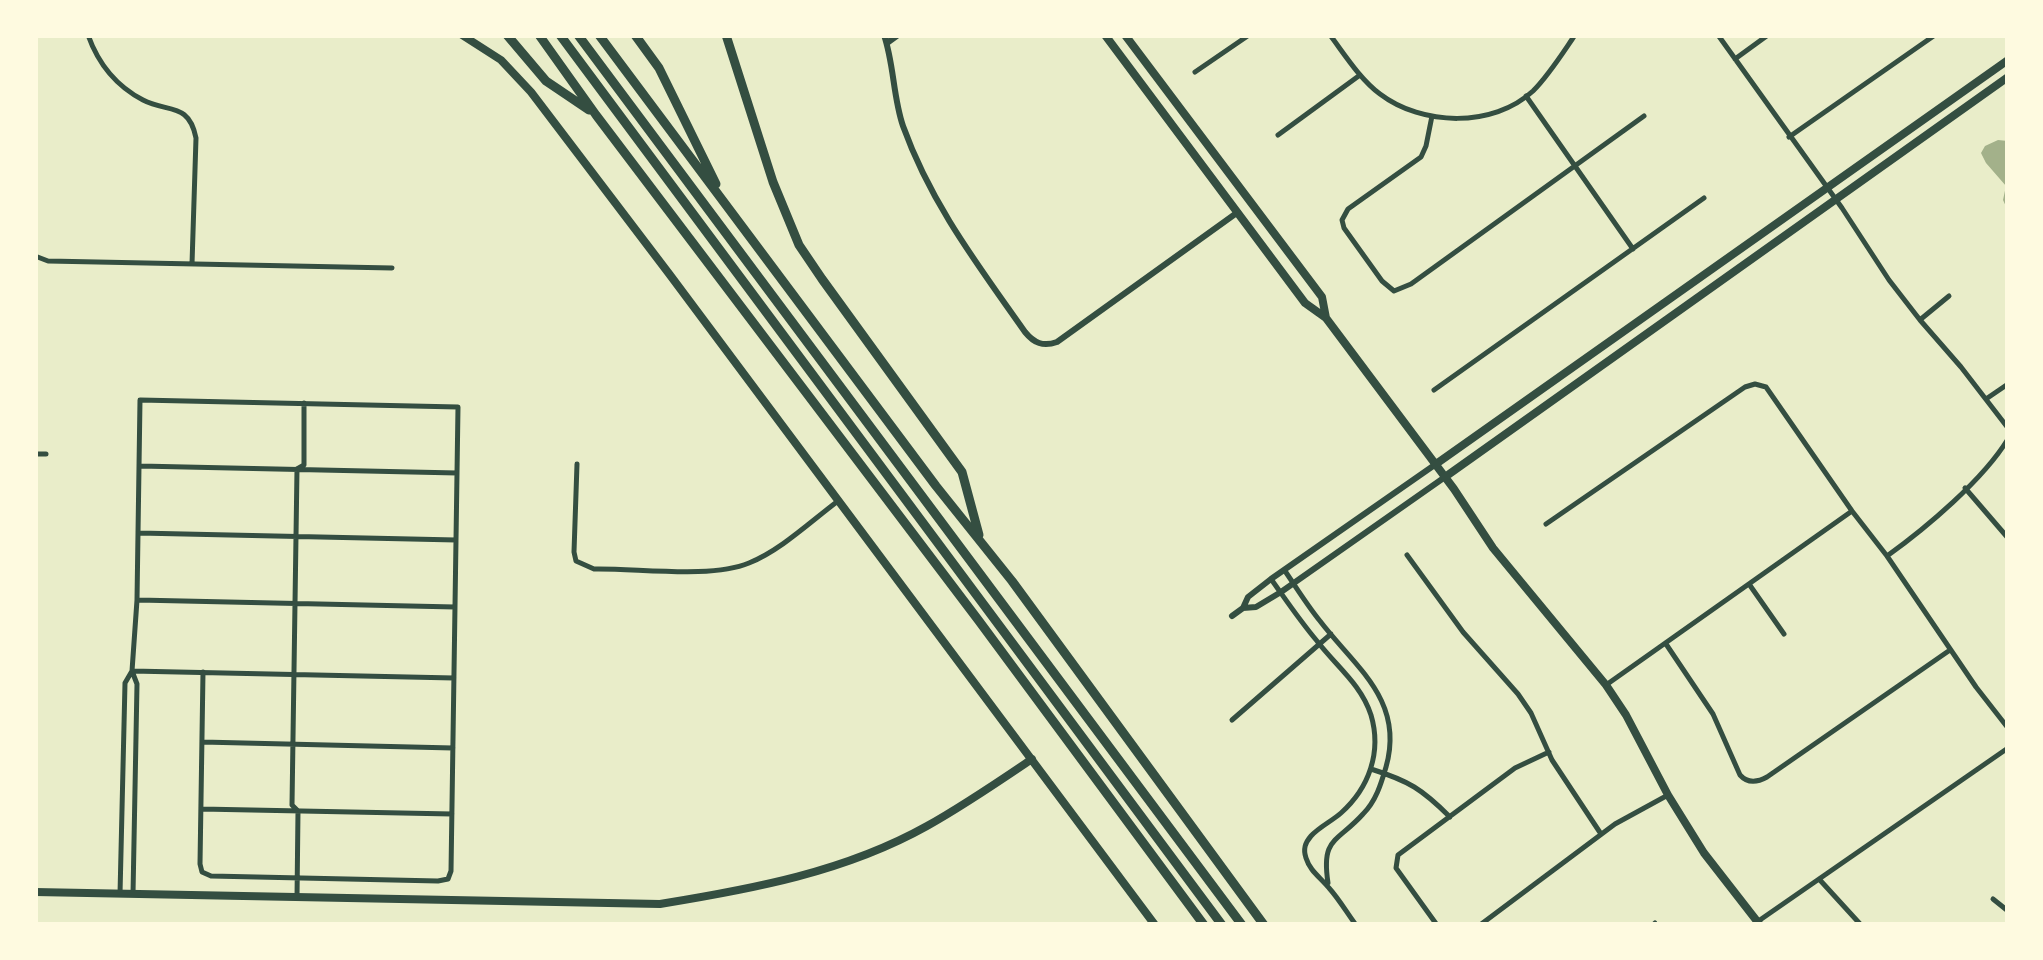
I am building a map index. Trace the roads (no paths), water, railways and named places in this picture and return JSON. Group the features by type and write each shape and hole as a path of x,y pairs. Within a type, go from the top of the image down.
{"highway":[{"path":"506,35 546,81 596,116"},
{"path":"539,35 1204,925"},
{"path":"560,35 1222,925"},
{"path":"578,35 1242,925"},
{"path":"599,35 936,486 981,540 1264,925"},
{"path":"636,35 659,68 726,204"},
{"path":"726,35 773,182 799,244 962,472 981,540"}],"main road":[{"path":"462,35 500,60 530,92 1155,925"},
{"path":"1105,35 1305,302 1326,318 1445,476 1493,548 1606,685 1626,714 1668,795 1716,869 1759,923"},
{"path":"1126,35 1322,298 1326,318"},
{"path":"1436,464 2008,60"},
{"path":"1445,476 2008,77"},
{"path":"1238,212 1258,213"},
{"path":"35,892 660,904 749,890 832,866 920,830 1032,759"}],"street":[{"path":"88,35 95,55 110,76 148,103 179,111 194,125 192,264"},
{"path":"898,35 886,39 901,122 932,194 1032,340 1044,345 1057,342 1238,212"},
{"path":"1195,72 1249,35"},
{"path":"1330,35 1360,75 1393,102 1432,116 1468,118 1526,96 1575,35"},
{"path":"1718,35 1889,280 2008,428"},
{"path":"1735,59 1768,35"},
{"path":"1790,137 1935,35"},
{"path":"1278,135 1360,75"},
{"path":"1526,96 1634,249"},
{"path":"1432,116 1421,157 1348,209 1342,220 1382,281 1394,290 1410,284 1644,116"},
{"path":"1434,390 1704,198"},
{"path":"35,256 48,260 392,268"},
{"path":"1920,320 1949,296"},
{"path":"1546,524 1752,384 1766,386 2008,728"},
{"path":"1986,398 2008,384"},
{"path":"133,894 136,684 132,670 140,400 458,406 448,879 211,876 202,872 204,672"},
{"path":"297,469 304,465 304,403"},
{"path":"1887,556 1923,530 1987,466 2008,439"},
{"path":"35,454 46,454"},
{"path":"577,464 574,552 576,561 594,569 717,571 740,566 770,552 839,501"},
{"path":"1232,616 1271,578 1436,464"},
{"path":"139,466 457,473"},
{"path":"297,469 292,744 292,805 298,811 297,898"},
{"path":"1243,608 1256,607 1281,592 1445,476"},
{"path":"1965,488 2008,538"},
{"path":"1606,685 1852,511"},
{"path":"138,533 456,540"},
{"path":"1407,555 1463,632 1518,694 1557,769 1601,834"},
{"path":"1284,569 1383,700 1390,741 1376,798 1364,814 1333,840 1328,851 1328,886"},
{"path":"1271,578 1319,644 1358,687 1375,736 1371,769 1354,800 1304,846 1311,870 1328,886 1356,925"},
{"path":"1749,584 1784,634"},
{"path":"137,600 455,608"},
{"path":"1232,720 1331,634"},
{"path":"1666,644 1713,714 1740,775 1757,782 1950,650"},
{"path":"132,670 454,678"},
{"path":"120,894 125,683 132,670"},
{"path":"202,742 453,748"},
{"path":"1759,923 2008,748"},
{"path":"1438,925 1400,874 1395,862 1398,855 1514,768 1549,752"},
{"path":"1371,769 1421,789 1450,818"},
{"path":"1480,925 1628,814 1668,795"},
{"path":"201,809 452,814"},
{"path":"1819,880 1862,925"},
{"path":"1994,899 2008,911"}]}
